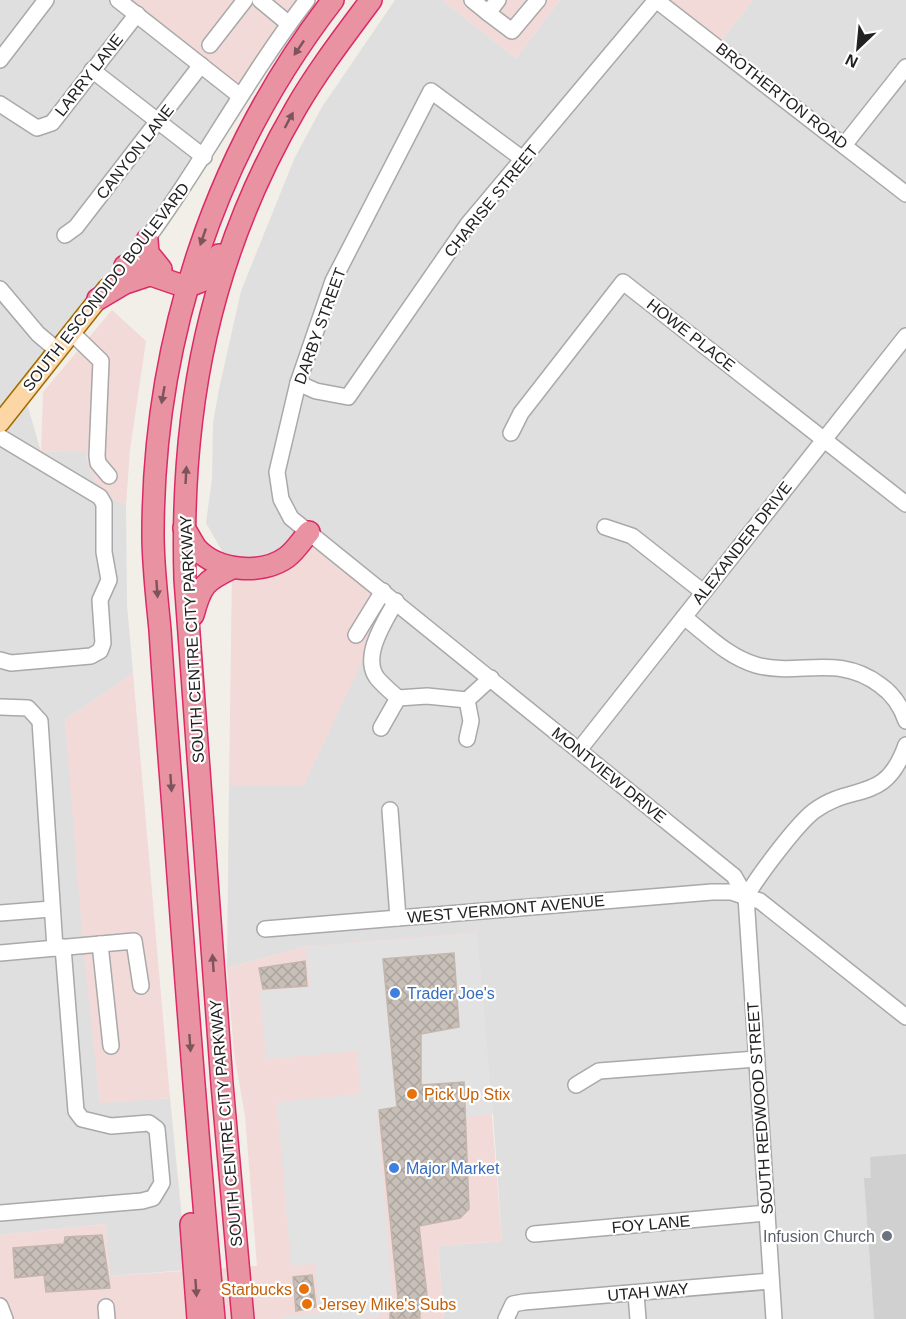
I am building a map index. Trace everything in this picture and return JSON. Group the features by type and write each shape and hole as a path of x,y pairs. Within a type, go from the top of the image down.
{"highway":[{"name":"SOUTH CENTRE CITY PARKWAY","path":"214,1319 200,1168 153,537 157,440 173,337 214,208 242,144 270,93 333,0"},
{"name":"SOUTH CENTRE CITY PARKWAY","path":"243,1319 220,1050 189,633 184,527 188,442 199,364 218,291 243,218 262,172 296,108 371,0"},
{"path":"190,284 210,274 240,206 262,172"},
{"path":"147,240 148,253 155,274 168,300 173,337"},
{"path":"128,263 190,284 202,297 192,353 199,364"},
{"path":"98,299 125,283 155,274"},
{"path":"184,527 197,549 209,558 232,568 260,568 279,562 293,552 309,532"},
{"path":"189,633 200,590 206,582 232,568"},
{"path":"198,1319 190,1216 200,1168"}],"main road":[{"name":"SOUTH ESCONDIDO BOULEVARD","path":"0,423 128,263"}],"street":[{"path":"0,60 46,0"},
{"path":"118,0 134,7 243,92"},
{"path":"210,45 245,0"},
{"path":"260,0 289,24"},
{"name":"SOUTH ESCONDIDO BOULEVARD","path":"128,263 147,240 204,157 243,92 308,0"},
{"path":"472,0 512,31 538,0"},
{"path":"488,13 498,0"},
{"name":"BROTHERTON ROAD","path":"656,0 845,144 906,194"},
{"name":"CHARISE STREET","path":"298,383 316,391 348,397 468,224 656,0"},
{"path":"134,7 201,65 243,92"},
{"name":"LARRY LANE","path":"0,104 37,128 52,123 92,70 134,7"},
{"name":"CANYON LANE","path":"65,235 76,227 201,65"},
{"path":"845,144 906,67"},
{"path":"92,70 204,157"},
{"name":"DARBY STREET","path":"309,532 291,518 280,499 277,472 298,383 333,281 431,91 524,160"},
{"name":"HOWE PLACE","path":"511,433 521,413 623,282 906,504"},
{"path":"0,289 38,334 57,350"},
{"path":"72,333 101,361 97,456 98,463 109,476"},
{"name":"ALEXANDER DRIVE","path":"579,750 906,336"},
{"path":"0,437 100,497 104,504 104,552 109,580 100,600 103,643 100,651 91,656 11,663 0,660"},
{"path":"605,527 632,536 703,592"},
{"name":"MONTVIEW DRIVE","path":"309,532 734,876 746,897 760,901 906,1017"},
{"path":"356,635 382,591"},
{"path":"396,601 377,637 372,666 376,676 398,698 427,696 467,700 491,678"},
{"path":"684,617 728,651 759,666 842,668 860,672 890,691 900,705 906,721"},
{"path":"381,728 398,698"},
{"path":"467,700 471,721 467,739"},
{"path":"0,707 28,708 40,721 51,909 59,948 76,1111 82,1119 92,1122 111,1126 149,1124 157,1129 162,1183 153,1198 142,1201 0,1213"},
{"path":"746,897 754,882 813,812 827,803 882,784 891,775 906,745"},
{"path":"390,810 398,918"},
{"name":"WEST VERMONT AVENUE","path":"265,929 712,892 731,892 746,897"},
{"name":"SOUTH REDWOOD STREET","path":"746,897 774,1319"},
{"path":"0,913 51,909"},
{"path":"0,953 134,941 141,987"},
{"path":"100,944 111,1046"},
{"path":"576,1086 599,1071 756,1059"},
{"name":"FOY LANE","path":"534,1234 767,1214"},
{"name":"UTAH WAY","path":"506,1319 513,1305 524,1302 771,1281"},
{"path":"636,1294 638,1319"},
{"path":"0,1306 5,1319"}],"shaded area":[{"path":"0,0 128,0 240,96 132,259 24,393 41,452 86,450 87,460 114,499 126,505 127,604 133,673 65,720 100,1102 170,1098 187,1270 110,1276 105,1224 0,1235"},
{"path":"118,0 307,0 240,96"},
{"path":"395,0 442,0 516,58 560,0 658,0 717,46 753,0 906,0 906,1319 444,1319 438,1246 502,1241 493,1114 488,1080 307,946 227,968 229,785 304,785 293,552 232,568 206,523 212,479 213,423 241,291 295,157 322,107"},
{"path":"442,0 560,0 516,58"},
{"path":"658,0 753,0 717,46"},
{"path":"112,310 146,341 130,450 126,505 114,499 96,483 89,469 86,451 41,452 43,392"},
{"path":"309,532 392,598 304,785 229,785 232,568 260,568"},
{"path":"133,673 170,1098 100,1103 83,945 65,720"},
{"path":"477,932 502,1241 438,1246 444,1319 0,1319 0,1235 105,1224 110,1276 257,1266 245,1116 234,1053 227,968 307,946"},
{"path":"477,933 493,1114 463,1117 421,1092 386,963 399,1109 377,1111 393,1295 376,1319 366,1315 363,1319 283,1319 283,1316 319,1313 315,1264 291,1266 277,1102 361,1094 357,1051 266,1059 260,991 310,987 306,947"},
{"name":"Infusion Church","path":"906,1154 906,1319 874,1319 864,1178 871,1178 870,1157"}],"building":[{"path":"454,953 459,1027 421,1034 421,1085 464,1082 469,1209 460,1218 419,1226 427,1295 419,1297 420,1318 390,1319 390,1310 398,1298 379,1110 397,1107 383,959"},
{"path":"305,961 307,986 263,989 259,968"},
{"path":"102,1235 110,1288 46,1292 44,1275 15,1278 13,1248 64,1244 65,1237"},
{"path":"312,1275 316,1307 296,1311 293,1277"}],"place":[{"name":"Trader Joe's","path":"395,993"},
{"name":"Pick Up Stix","path":"412,1094"},
{"name":"Major Market","path":"394,1168"},
{"name":"Infusion Church","path":"887,1236"},
{"name":"Starbucks","path":"304,1289"},
{"name":"Jersey Mike's Subs","path":"307,1304"}]}
